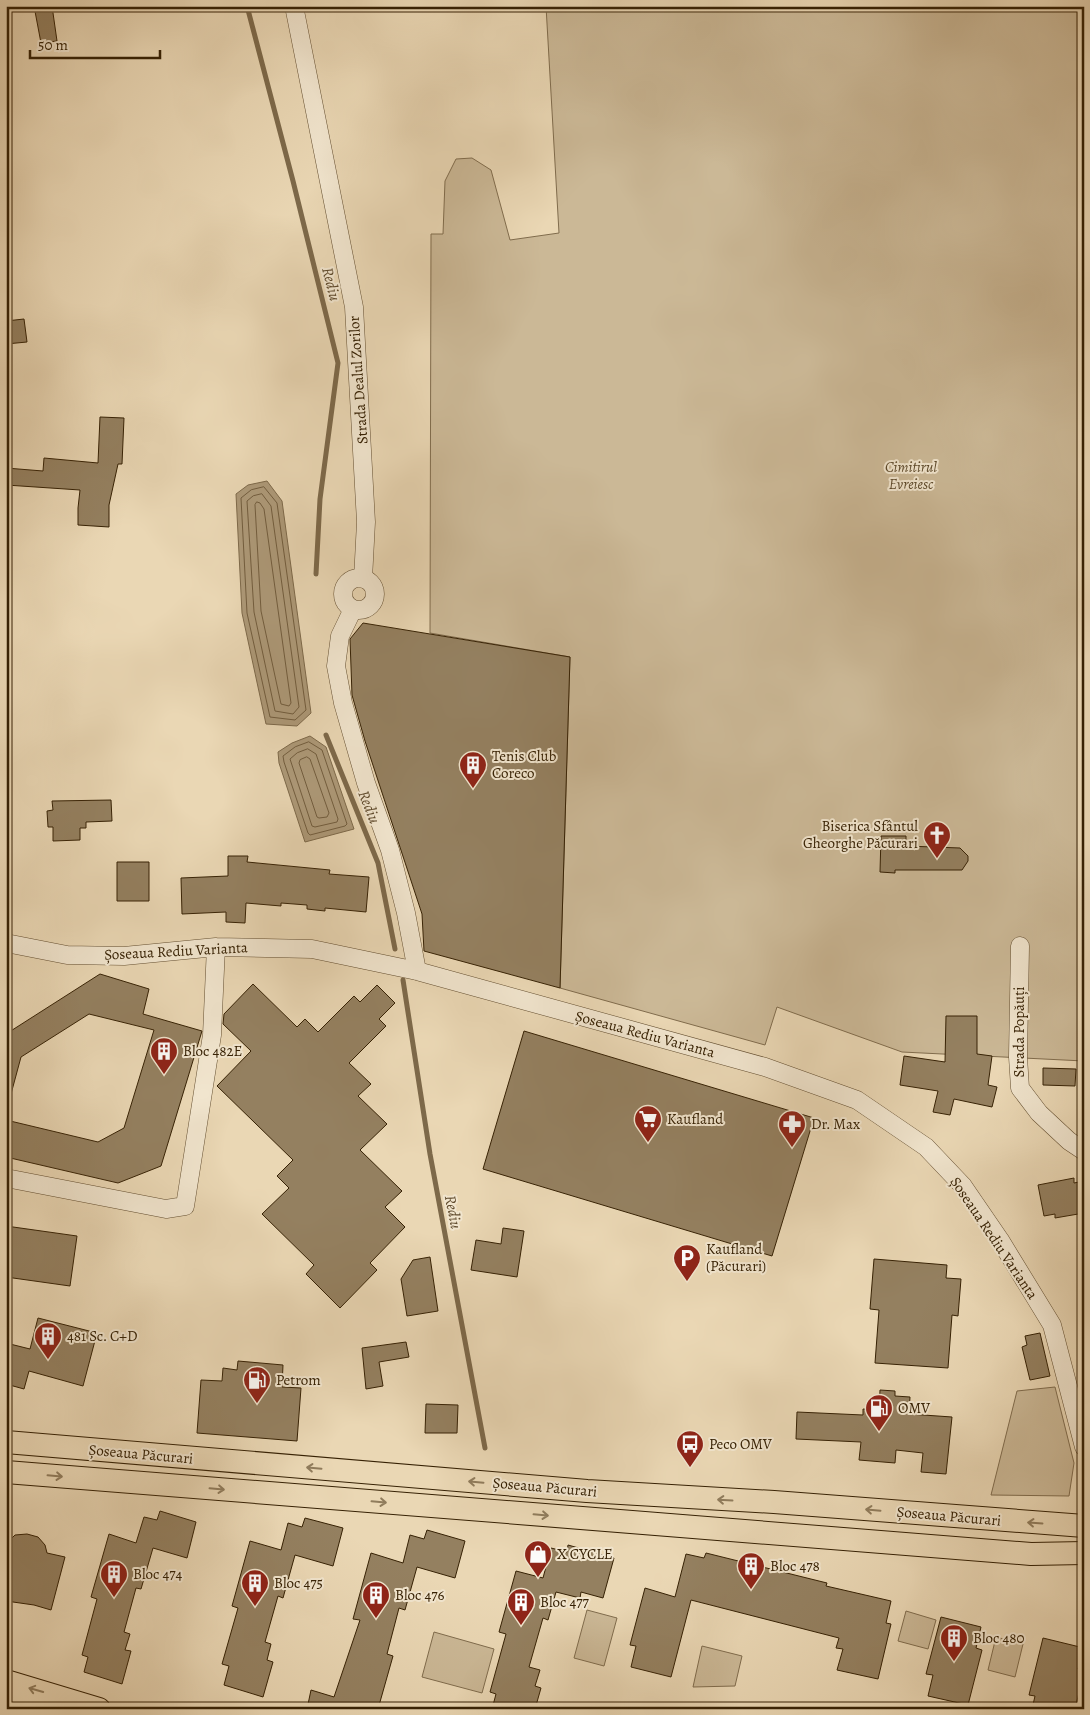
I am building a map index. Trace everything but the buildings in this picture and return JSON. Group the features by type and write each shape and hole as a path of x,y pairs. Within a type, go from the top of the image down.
{"main road":[{"name":"Șoseaua Păcurari","path":"6,1442 588,1491 774,1502 1084,1526"},
{"name":"Șoseaua Păcurari","path":"6,1472 1031,1554 1084,1553"},
{"path":"6,1681 99,1709"},
{"path":"6,1700 36,1709"}],"street":[{"name":"Strada Dealul Zorilor","path":"294,6 354,308 366,522 363,579 353,579 345,586 343,592 345,602 353,609 340,636 336,666 343,702 366,783 390,850 406,913 417,971"},
{"name":"Șoseaua Rediu Varianta","path":"6,943 67,955 124,956 216,947 312,949 417,971 765,1067 858,1100 926,1147 964,1186 1000,1240 1052,1325 1084,1448"},
{"name":"Strada Popăuți","path":"1020,946 1018,1057 1020,1088 1039,1113 1069,1141 1084,1151"},
{"path":"6,1178 166,1209 184,1206 212,1035 216,947"}],"green space":[{"name":"Cimitirul Evreiesc","path":"546,6 1084,6 1084,1061 902,1052 777,1007 765,1045 560,988 570,657 430,633 431,234 443,234 445,181 456,159 472,158 491,170 510,240 559,233"},
{"path":"1055,1387 1074,1463 1069,1496 991,1495 1017,1391"},
{"path":"587,1610 617,1618 604,1666 574,1658"},
{"path":"906,1611 936,1620 928,1649 898,1641"},
{"path":"434,1632 494,1649 482,1693 422,1677"},
{"path":"996,1637 1023,1644 1015,1677 988,1670"},
{"path":"702,1646 742,1656 735,1686 693,1687"}],"water":[{"path":"267,481 282,501 311,713 297,726 266,724 242,613 236,494 248,485"},
{"path":"310,736 326,747 354,829 305,842 279,763 278,752 292,743"}],"waterway":[{"name":"Rediu","path":"247,6 338,363 320,499 316,574"},
{"name":"Rediu","path":"326,735 378,863 395,949"},
{"name":"Rediu","path":"403,980 430,1154 485,1448"}],"place":[{"name":"Tenis Club Coreco","path":"473,789"},
{"name":"Biserica Sfântul Gheorghe Păcurari","path":"937,859"},
{"name":"Bloc 482E","path":"164,1075"},
{"name":"Kaufland","path":"648,1143"},
{"name":"Dr. Max","path":"792,1148"},
{"name":"Kaufland (Păcurari)","path":"687,1282"},
{"name":"481 Sc. C+D","path":"48,1360"},
{"name":"Petrom","path":"257,1404"},
{"name":"OMV","path":"879,1432"},
{"name":"Peco OMV","path":"690,1468"},
{"name":"X CYCLE","path":"538,1578"},
{"name":"Bloc 478","path":"751,1590"},
{"name":"Bloc 474","path":"114,1598"},
{"name":"Bloc 475","path":"255,1607"},
{"name":"Bloc 476","path":"376,1619"},
{"name":"Bloc 477","path":"521,1626"},
{"name":"Bloc 480","path":"954,1662"}]}
